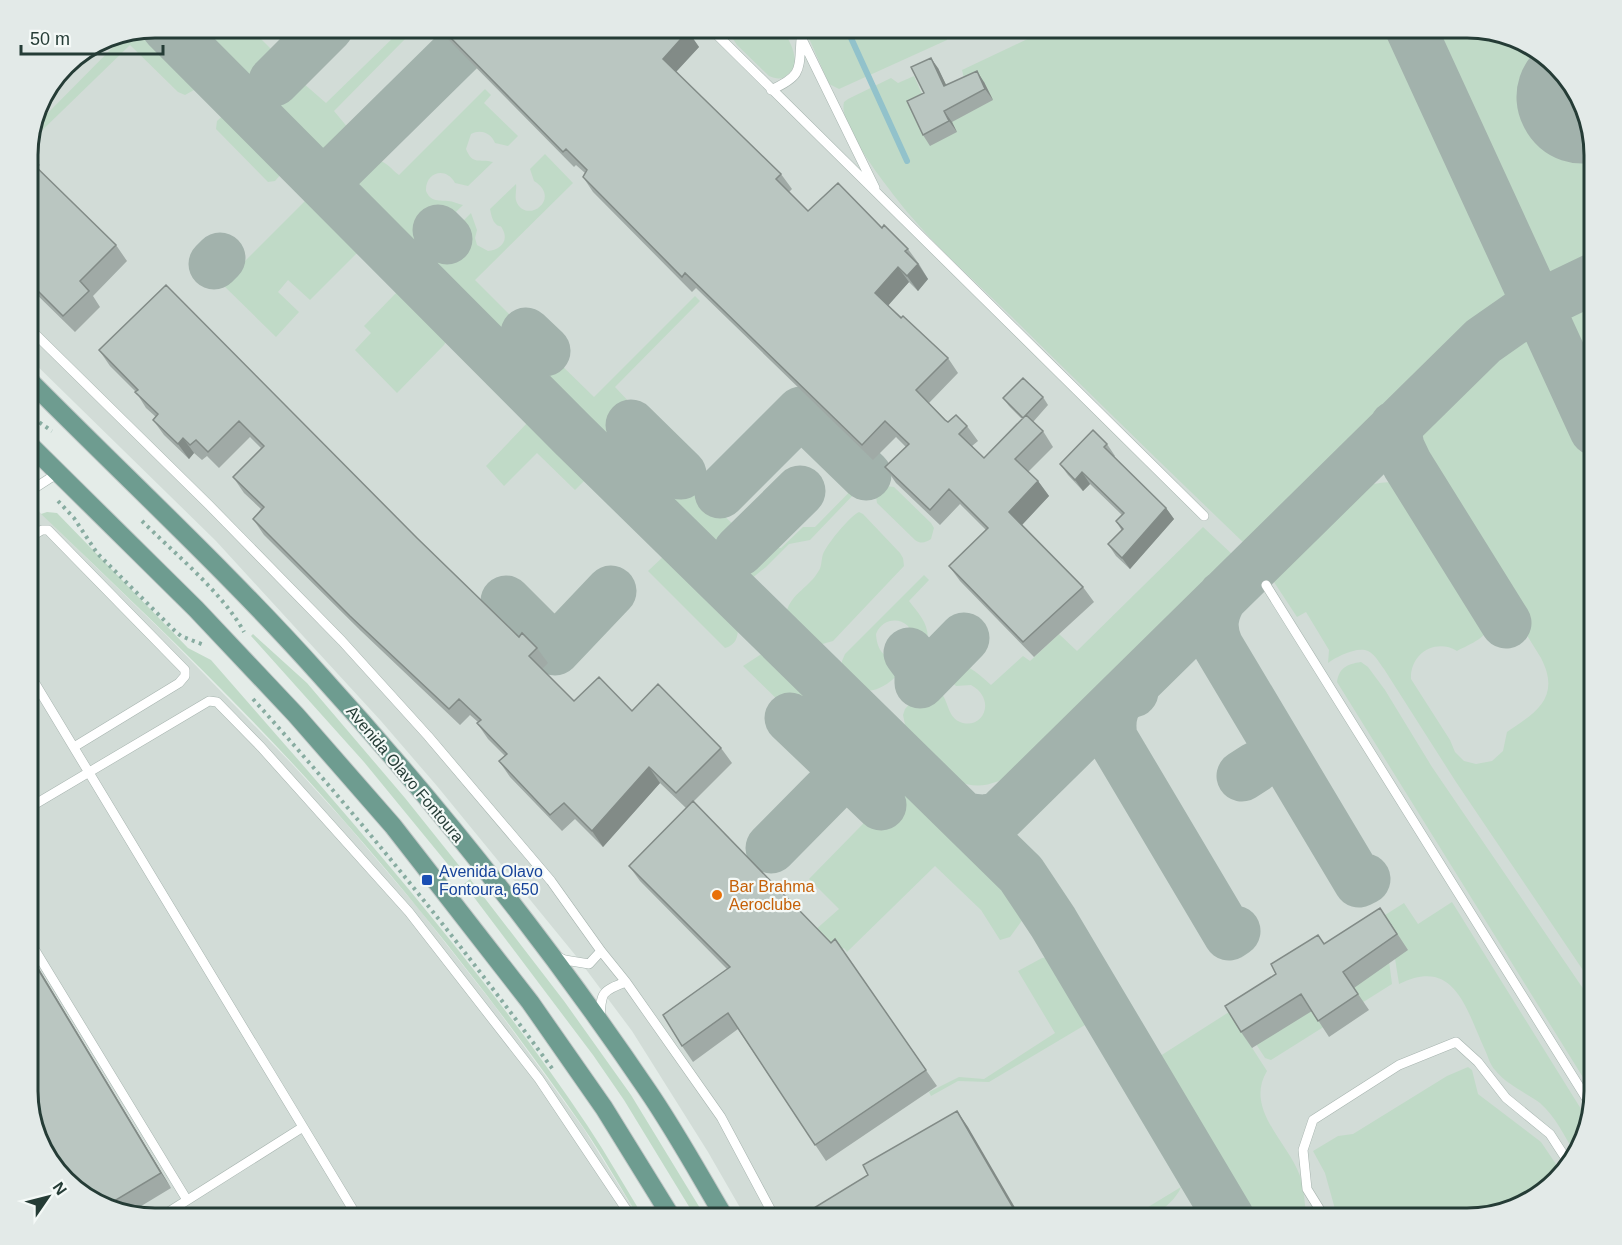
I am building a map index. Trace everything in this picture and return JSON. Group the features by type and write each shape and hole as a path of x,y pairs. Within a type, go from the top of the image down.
{"main road":[{"name":"Avenida Olavo Fontoura","path":"38,390 242,592 327,682 452,828 549,952 600,1022 650,1094 719,1208"},
{"path":"38,454 196,609 296,715 393,826 530,1002 604,1108 666,1208"}],"lane":[{"path":"720,38 1204,516"},
{"path":"771,90 791,81 799,66 801,38"},
{"path":"801,38 879,195"},
{"path":"38,337 209,505 342,641 428,736 551,881 626,982 721,1117 770,1208"},
{"path":"38,486 58,473"},
{"path":"38,532 42,530 48,531 184,670 185,676 179,683 74,747"},
{"path":"1266,585 1584,1094"},
{"path":"38,688 352,1208"},
{"path":"38,802 209,701 217,702 409,912 539,1079 625,1208"},
{"path":"549,952 565,960 589,964 601,951"},
{"path":"38,955 187,1200"},
{"path":"600,1022 601,997 607,988 626,982"},
{"path":"1319,1208 1307,1189 1303,1150 1313,1120 1399,1065 1456,1042 1478,1062 1506,1098 1550,1134 1565,1157"},
{"path":"175,1208 303,1127"}],"shaded area":[{"path":"147,38 1475,38 1512,46 1539,62 1565,89 1578,117 1584,147 1584,1098 1578,1128 1572,1142 1565,1156 1555,1168 1533,1188 1498,1204 1468,1208 740,1208 632,1031 576,956 381,721 216,541 38,367 38,147 41,124 53,96 67,77 96,53 117,44"},
{"path":"38,511 167,636 292,764 418,908 494,1005 584,1129 633,1208 154,1208 124,1204 103,1195 78,1179 78,1167 66,1167 57,1156 46,1135 38,1098"}],"green space":[{"path":"158,38 197,78 194,90 185,95 178,92 130,45 40,133 43,118 115,45 132,40"},
{"path":"195,38 260,38 272,50 269,61 257,75 246,81 240,81"},
{"path":"393,38 405,39 334,111 349,129 348,134 346,139 333,151 317,156 276,115 276,110 280,100 303,83 326,103"},
{"path":"732,38 788,38 795,58 792,70 785,77 769,76"},
{"path":"809,38 946,38 947,40 839,89 829,84"},
{"path":"1030,38 1404,38 1509,266 1513,284 1504,304 1446,350 1247,546 933,241 909,214 857,143 844,113 844,102 848,99 891,78 898,83 914,76 923,96 964,78 962,70"},
{"path":"1426,38 1475,38 1512,46 1545,67 1565,89 1572,103 1578,117 1584,147 1584,262 1555,274 1538,272 1531,267"},
{"path":"485,89 491,95 484,103 518,136 508,146 495,143 485,133 471,134 466,149 471,158 493,162 468,186 455,183 447,174 442,173 429,179 426,191 430,197 463,205 417,250 410,250 356,197 353,192 355,183 370,164 379,161 387,164 399,175"},
{"path":"226,113 233,113 282,163 282,173 275,181 268,182 216,129 217,121"},
{"path":"545,154 573,183 475,280 518,323 518,335 512,340 503,341 432,272 427,258 471,213 477,230 475,238 477,245 488,251 502,245 505,234 494,222 490,209 516,184 516,201 522,209 535,210 540,206 545,195 542,188 534,181 530,169"},
{"path":"311,195 363,247 310,300 288,280 278,292 299,312 276,337 222,284"},
{"path":"401,290 406,291 443,327 449,336 444,345 397,393 355,350 371,333 364,326"},
{"path":"695,296 700,301 615,387 631,404 635,416 630,426 618,437 601,436 536,373 540,360 550,354 594,397"},
{"path":"1584,304 1584,382 1569,347 1564,327 1573,310"},
{"path":"1530,337 1547,350 1584,430 1584,972 1456,782 1377,659 1368,651 1358,650 1341,655 1328,663 1329,650 1306,612 1297,617 1270,576 1360,489 1383,482 1406,485 1489,616 1490,623 1485,634 1457,651 1440,646 1425,651 1415,662 1411,679 1450,740 1455,752 1464,761 1476,764 1492,761 1503,751 1507,732 1528,717 1543,702 1547,693 1547,672 1541,658 1419,461 1413,441 1414,434 1503,348 1516,339"},
{"path":"529,421 587,478 575,490 537,453 504,486 486,466"},
{"path":"876,465 879,468 810,540 789,544 751,579 747,577 750,564 757,554 768,548 781,548 803,527 815,527"},
{"path":"692,470 702,475 727,500 718,510 739,530 727,540 712,543 668,500 674,480"},
{"path":"886,486 894,487 931,523 934,528 931,539 923,542 915,540 877,503 876,496"},
{"path":"859,512 900,553 904,566 833,641 819,645 786,616 788,609 794,597 819,570 825,549 850,519"},
{"path":"57,513 188,648 211,660 358,829 500,1003 594,1136 638,1208 633,1208 590,1138 527,1048 377,859 235,703 41,514"},
{"path":"1203,527 1233,555 1016,771 987,784 964,783 956,780 907,734 903,715 905,709 927,685 940,691 951,714 960,722 968,724 975,722 984,712 984,698 979,691 971,685 956,686 941,670 955,664 968,667 991,685 1023,656 1030,661 1059,634 1077,651"},
{"path":"665,555 738,627 737,637 732,645 725,648 648,571"},
{"path":"924,575 929,580 909,601 926,626 927,645 920,651 913,644 913,635 905,624 893,620 886,622 876,634 878,645 886,656 902,657 907,665 882,687 869,691 862,690 842,671 845,654"},
{"path":"253,634 307,683 461,868 455,873 364,762 251,636"},
{"path":"763,653 768,654 809,695 792,714 743,666"},
{"path":"1361,662 1368,667 1385,690 1432,767 1584,990 1584,1079 1337,682 1344,668"},
{"path":"902,784 1005,884 1026,915 1010,937 1000,940 981,910 935,866 847,952 844,948 836,954 814,931 839,909 809,879"},
{"path":"470,879 564,1001 631,1095 700,1208 690,1208 624,1100 593,1055 464,884"},
{"path":"1452,902 1582,1111 1570,1146 1545,1108 1505,1080 1493,1068 1471,1018 1456,991 1446,982 1433,977 1418,977 1399,984 1394,952 1374,922 1404,903 1418,924"},
{"path":"1050,957 1090,1022 989,1082 958,1081 931,1096 929,1092 959,1077 984,1079 1055,1033 1018,971 1042,958"},
{"path":"1389,961 1392,984 1271,1060 1265,1058 1234,1010"},
{"path":"1229,1012 1267,1071 1261,1085 1264,1112 1300,1176 1306,1208 1247,1208 1157,1058"},
{"path":"1468,1067 1472,1070 1478,1094 1541,1142 1557,1166 1533,1188 1498,1204 1468,1208 1335,1208 1325,1173 1313,1151 1338,1136 1353,1134 1447,1076"},
{"path":"1181,1187 1163,1208 1146,1208"}],"building":[{"path":"451,38 682,38 663,59 781,174 776,179 808,211 838,183 882,228 884,225 908,249 905,251 918,264 907,276 898,267 875,293 948,358 916,390 945,420 948,422 956,415 967,426 959,434 984,458 1026,415 1043,431 1015,459 1038,481 1009,512 1083,587 1023,642 949,566 988,528 949,489 930,510 885,467 909,444 885,421 862,445 685,273 682,277 583,177 587,170 566,149 563,152"},
{"path":"931,58 944,86 977,71 985,89 944,111 949,121 923,135 907,101 924,93 911,67"},
{"path":"38,169 116,245 80,281 89,291 63,316 38,291"},
{"path":"166,285 417,538 519,637 522,633 537,648 529,656 574,701 599,677 632,711 658,684 721,748 676,793 649,767 592,831 564,803 550,815 499,761 507,754 477,723 481,720 459,699 449,709 350,616 253,519 264,507 233,477 264,446 239,421 208,452 196,440 190,445 183,438 178,444 153,420 158,414 135,392 138,390 99,350"},
{"path":"1023,378 1043,397 1023,418 1003,398"},
{"path":"1093,430 1107,444 1104,447 1166,508 1122,558 1108,544 1123,529 1116,521 1124,513 1082,472 1075,480 1060,464"},
{"path":"693,801 831,943 835,939 926,1070 815,1145 728,1013 682,1046 663,1015 730,967 629,866"},
{"path":"1380,908 1397,934 1343,972 1358,994 1318,1021 1301,994 1241,1032 1225,1006 1276,974 1271,964 1318,935 1324,944"},
{"path":"38,969 161,1173 115,1200 89,1188 78,1179 78,1167 66,1167 57,1156 46,1135 38,1098"},
{"path":"957,1111 1013,1208 814,1208 868,1175 863,1165"}],"waterway":[{"path":"851,38 907,161"}],"taxiway":[{"path":"178,38 573,435 1021,874 1053,922 1223,1208"},
{"path":"274,81 317,38"},
{"path":"1415,38 1584,406"},
{"path":"334,173 459,50"},
{"path":"438,230 447,239"},
{"path":"214,264 220,258"},
{"path":"965,818 988,820 1001,815 1483,341 1526,311 1584,283"},
{"path":"526,333 545,351"},
{"path":"720,493 801,412 866,475"},
{"path":"631,425 681,474"},
{"path":"1395,426 1399,447 1407,464 1506,623"},
{"path":"739,551 800,491"},
{"path":"506,601 555,650 611,591"},
{"path":"1223,596 1216,608 1213,621 1218,646 1359,882 1365,879"},
{"path":"909,653 920,668 920,683 964,638"},
{"path":"1133,692 1116,704 1111,724 1112,738 1229,935 1235,931"},
{"path":"790,718 881,805"},
{"path":"1242,776 1256,767"},
{"path":"771,848 846,772"}],"place":[{"name":"Avenida Olavo Fontoura, 650","path":"427,880"},
{"name":"Bar Brahma Aeroclube","path":"717,895"}]}
